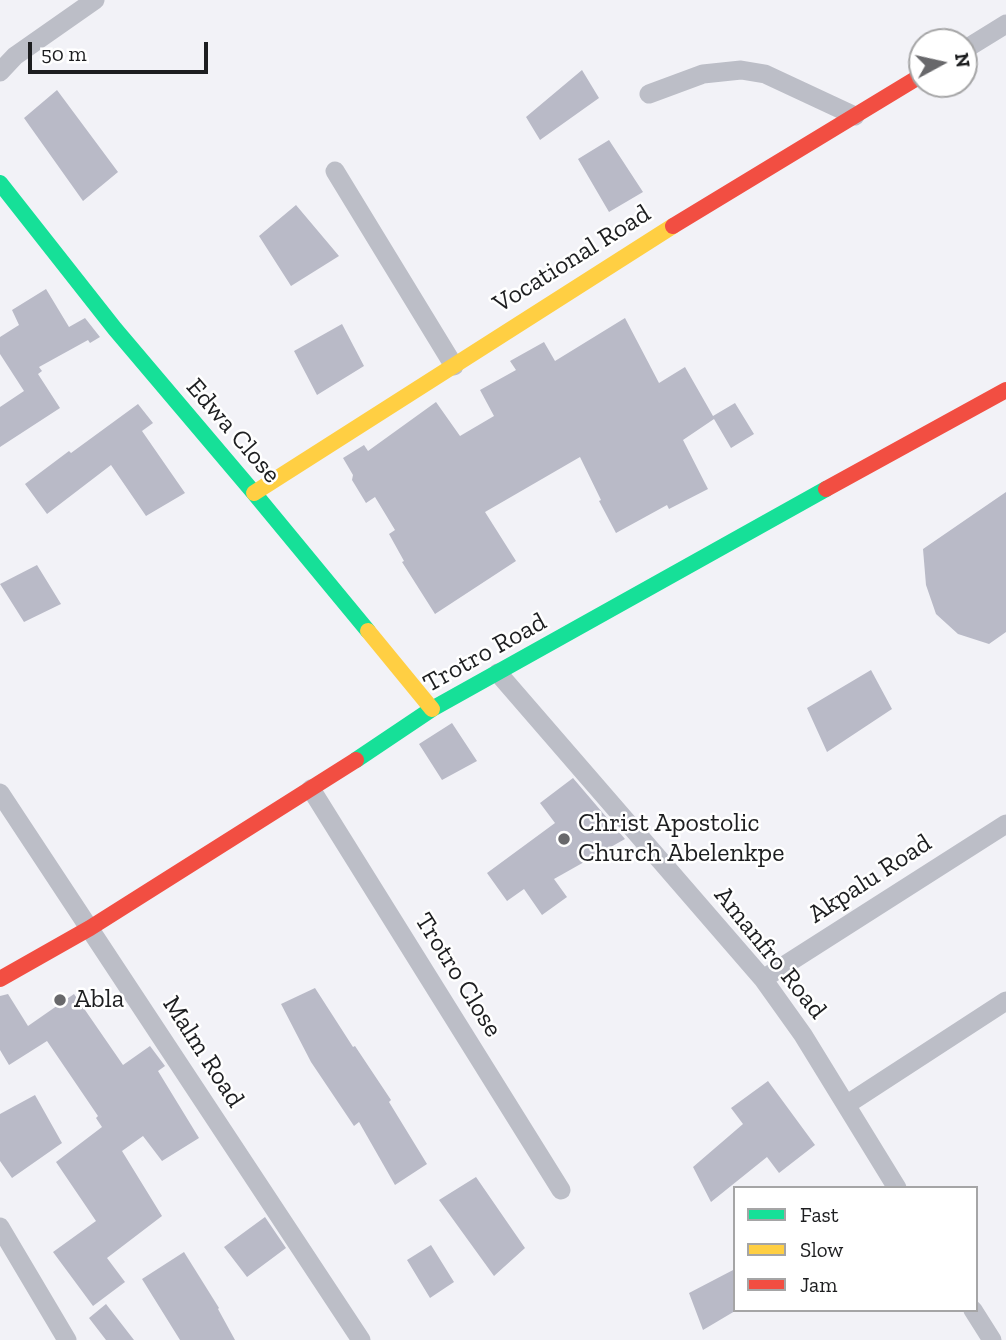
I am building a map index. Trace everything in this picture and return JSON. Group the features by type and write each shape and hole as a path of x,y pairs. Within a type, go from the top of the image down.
{"street":[{"path":"0,72 15,56 95,0"},
{"path":"978,41 1006,24"},
{"path":"649,94 703,74 741,70 765,74 855,116"},
{"name":"Vocational Road","path":"254,493 691,215 908,84"},
{"path":"335,171 454,366"},
{"name":"Edwa Close","path":"0,183 115,329 432,709"},
{"name":"Trotro Road","path":"0,979 90,928 311,789 432,709 1006,390"},
{"name":"Amanfro Road","path":"498,673 763,979 803,1035 896,1186"},
{"name":"Trotro Close","path":"311,789 561,1190"},
{"name":"Malm Road","path":"0,793 361,1340"},
{"name":"Akpalu Road","path":"763,979 1006,824"},
{"path":"846,1105 1006,1000"},
{"path":"0,1227 66,1340"},
{"path":"974,1312 992,1340"}],"building":[{"path":"582,70 599,98 540,140 526,117"},
{"path":"57,90 118,172 83,201 24,118"},
{"path":"609,140 643,192 609,212 578,159"},
{"path":"296,205 339,256 291,286 259,236"},
{"path":"46,289 69,327 85,318 100,337 90,343 88,340 39,367 42,371 38,374 60,408 0,447 0,407 24,391 0,354 0,337 19,325 12,310"},
{"path":"625,318 659,383 685,367 713,416 735,403 754,434 731,448 714,419 683,440 708,489 669,509 667,505 616,533 580,457 485,512 516,561 435,614 402,562 404,561 389,534 395,530 375,497 366,503 343,458 364,445 368,451 436,402 460,436 494,416 480,390 516,370 510,361 544,342 555,361"},
{"path":"342,324 364,366 317,395 294,351"},
{"path":"138,404 153,423 142,431 185,493 146,516 111,465 47,514 25,484"},
{"path":"1006,492 1006,632 989,644 958,634 936,614 926,585 923,549"},
{"path":"37,565 61,604 24,622 0,584"},
{"path":"871,670 892,709 827,752 807,708"},
{"path":"452,723 477,761 442,780 419,744"},
{"path":"573,778 625,839 554,879 567,897 542,915 524,889 507,901 487,873 555,823 540,803"},
{"path":"315,988 391,1100 389,1102 427,1164 395,1185 359,1122 354,1126 311,1062 281,1004"},
{"path":"8,994 28,1026 74,994 123,1065 150,1046 165,1066 158,1071 199,1138 162,1161 143,1136 122,1151 162,1216 107,1258 125,1282 93,1306 53,1252 96,1221 56,1162 102,1127 96,1118 98,1116 47,1041 9,1065 0,1050 0,996"},
{"path":"768,1081 815,1145 779,1173 767,1157 711,1202 693,1167 743,1124 731,1108"},
{"path":"35,1095 62,1143 12,1178 0,1161 0,1114"},
{"path":"476,1177 525,1248 494,1276 439,1200"},
{"path":"265,1217 286,1248 247,1277 224,1247"},
{"path":"431,1245 454,1282 430,1298 407,1260"},
{"path":"184,1252 219,1308 235,1340 180,1340 142,1279"},
{"path":"733,1270 733,1312 703,1330 689,1293"},
{"path":"106,1304 134,1340 106,1340 89,1318"}],"traffic: fast":[{"path":"0,183 115,329 368,631"},
{"path":"356,760 432,709 826,489"}],"traffic: slow":[{"path":"254,493 673,226"},
{"path":"368,631 432,709"}],"traffic: jam":[{"path":"673,226 908,83"},
{"path":"826,489 1006,390"},
{"path":"0,979 90,928 356,760"}],"place":[{"name":"Christ Apostolic Church Abelenkpe","path":"564,839"},
{"name":"Abla","path":"60,1000"}]}
